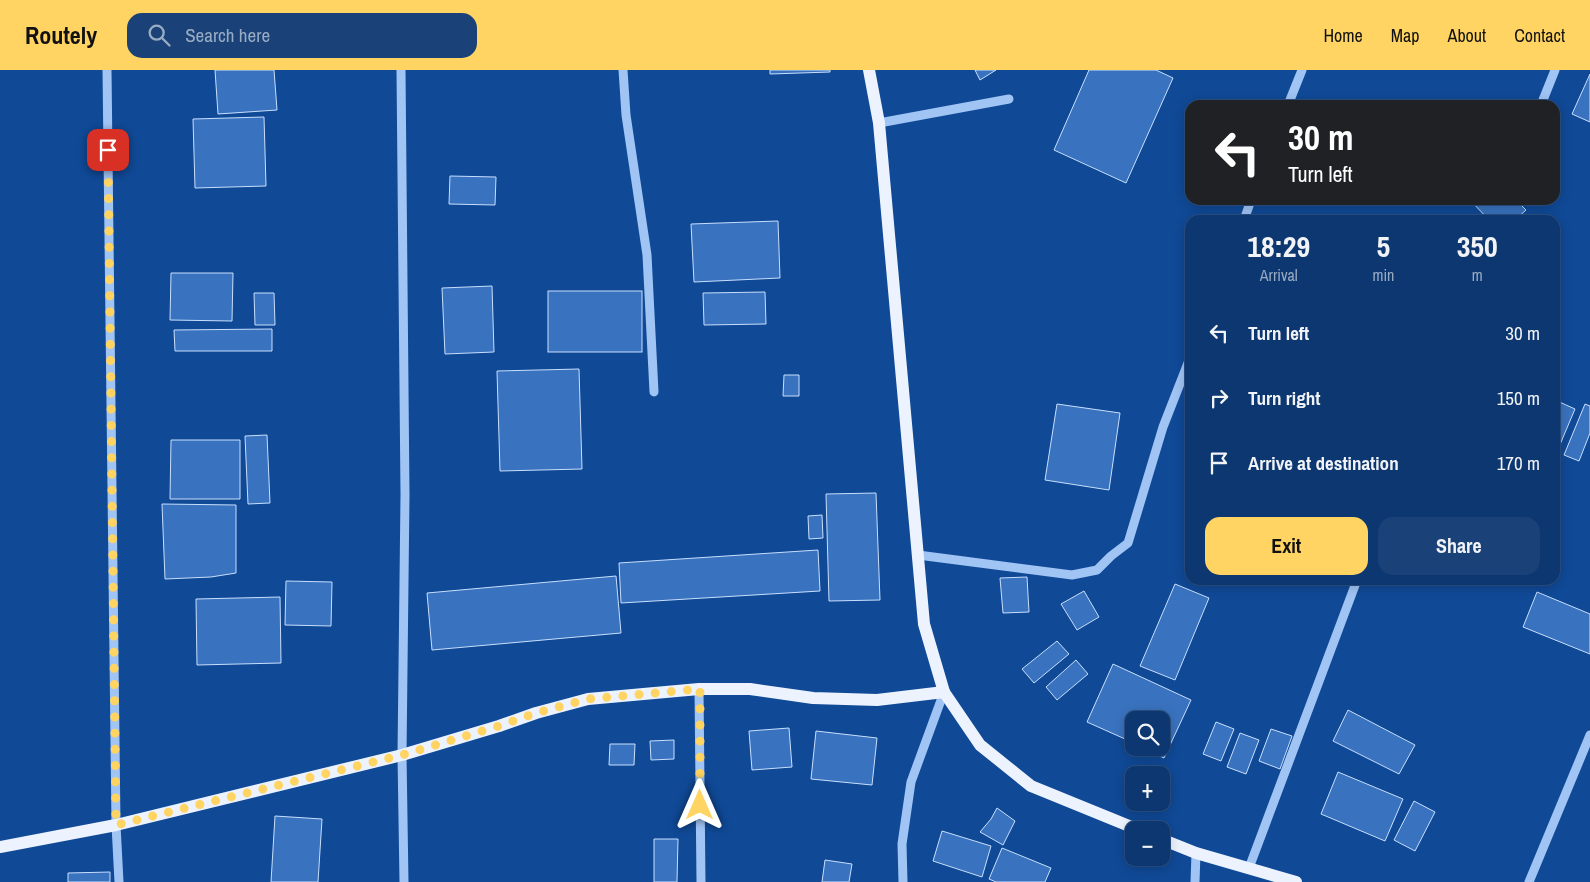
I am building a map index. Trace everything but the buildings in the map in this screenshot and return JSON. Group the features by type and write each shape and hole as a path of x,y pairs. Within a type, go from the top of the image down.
{"main road":[{"path":"869,70 880,123 924,624 944,692 980,745 1031,786 1125,824"},
{"path":"0,848 116,825 402,755 536,713 588,699 700,689 750,689 813,698 877,700 944,692"},
{"path":"1170,843 1196,853 1296,882"}],"street":[{"path":"108,70 116,825 119,882"},
{"path":"401,70 404,495 402,755 404,882"},
{"path":"623,70 626,115 647,255 654,392"},
{"path":"1290,100 1302,70"},
{"path":"1543,100 1555,70"},
{"path":"880,123 1009,100"},
{"path":"918,555 1072,575 1096,570 1128,543 1163,427 1185,371"},
{"path":"1249,868 1355,585"},
{"path":"700,689 700,882"},
{"path":"902,882 902,844 911,782 944,692"},
{"path":"1529,882 1590,734"},
{"path":"1195,882 1196,853"}],"route":[{"path":"108,150 116,825 402,755 536,713 588,699 700,689 700,805"}]}
